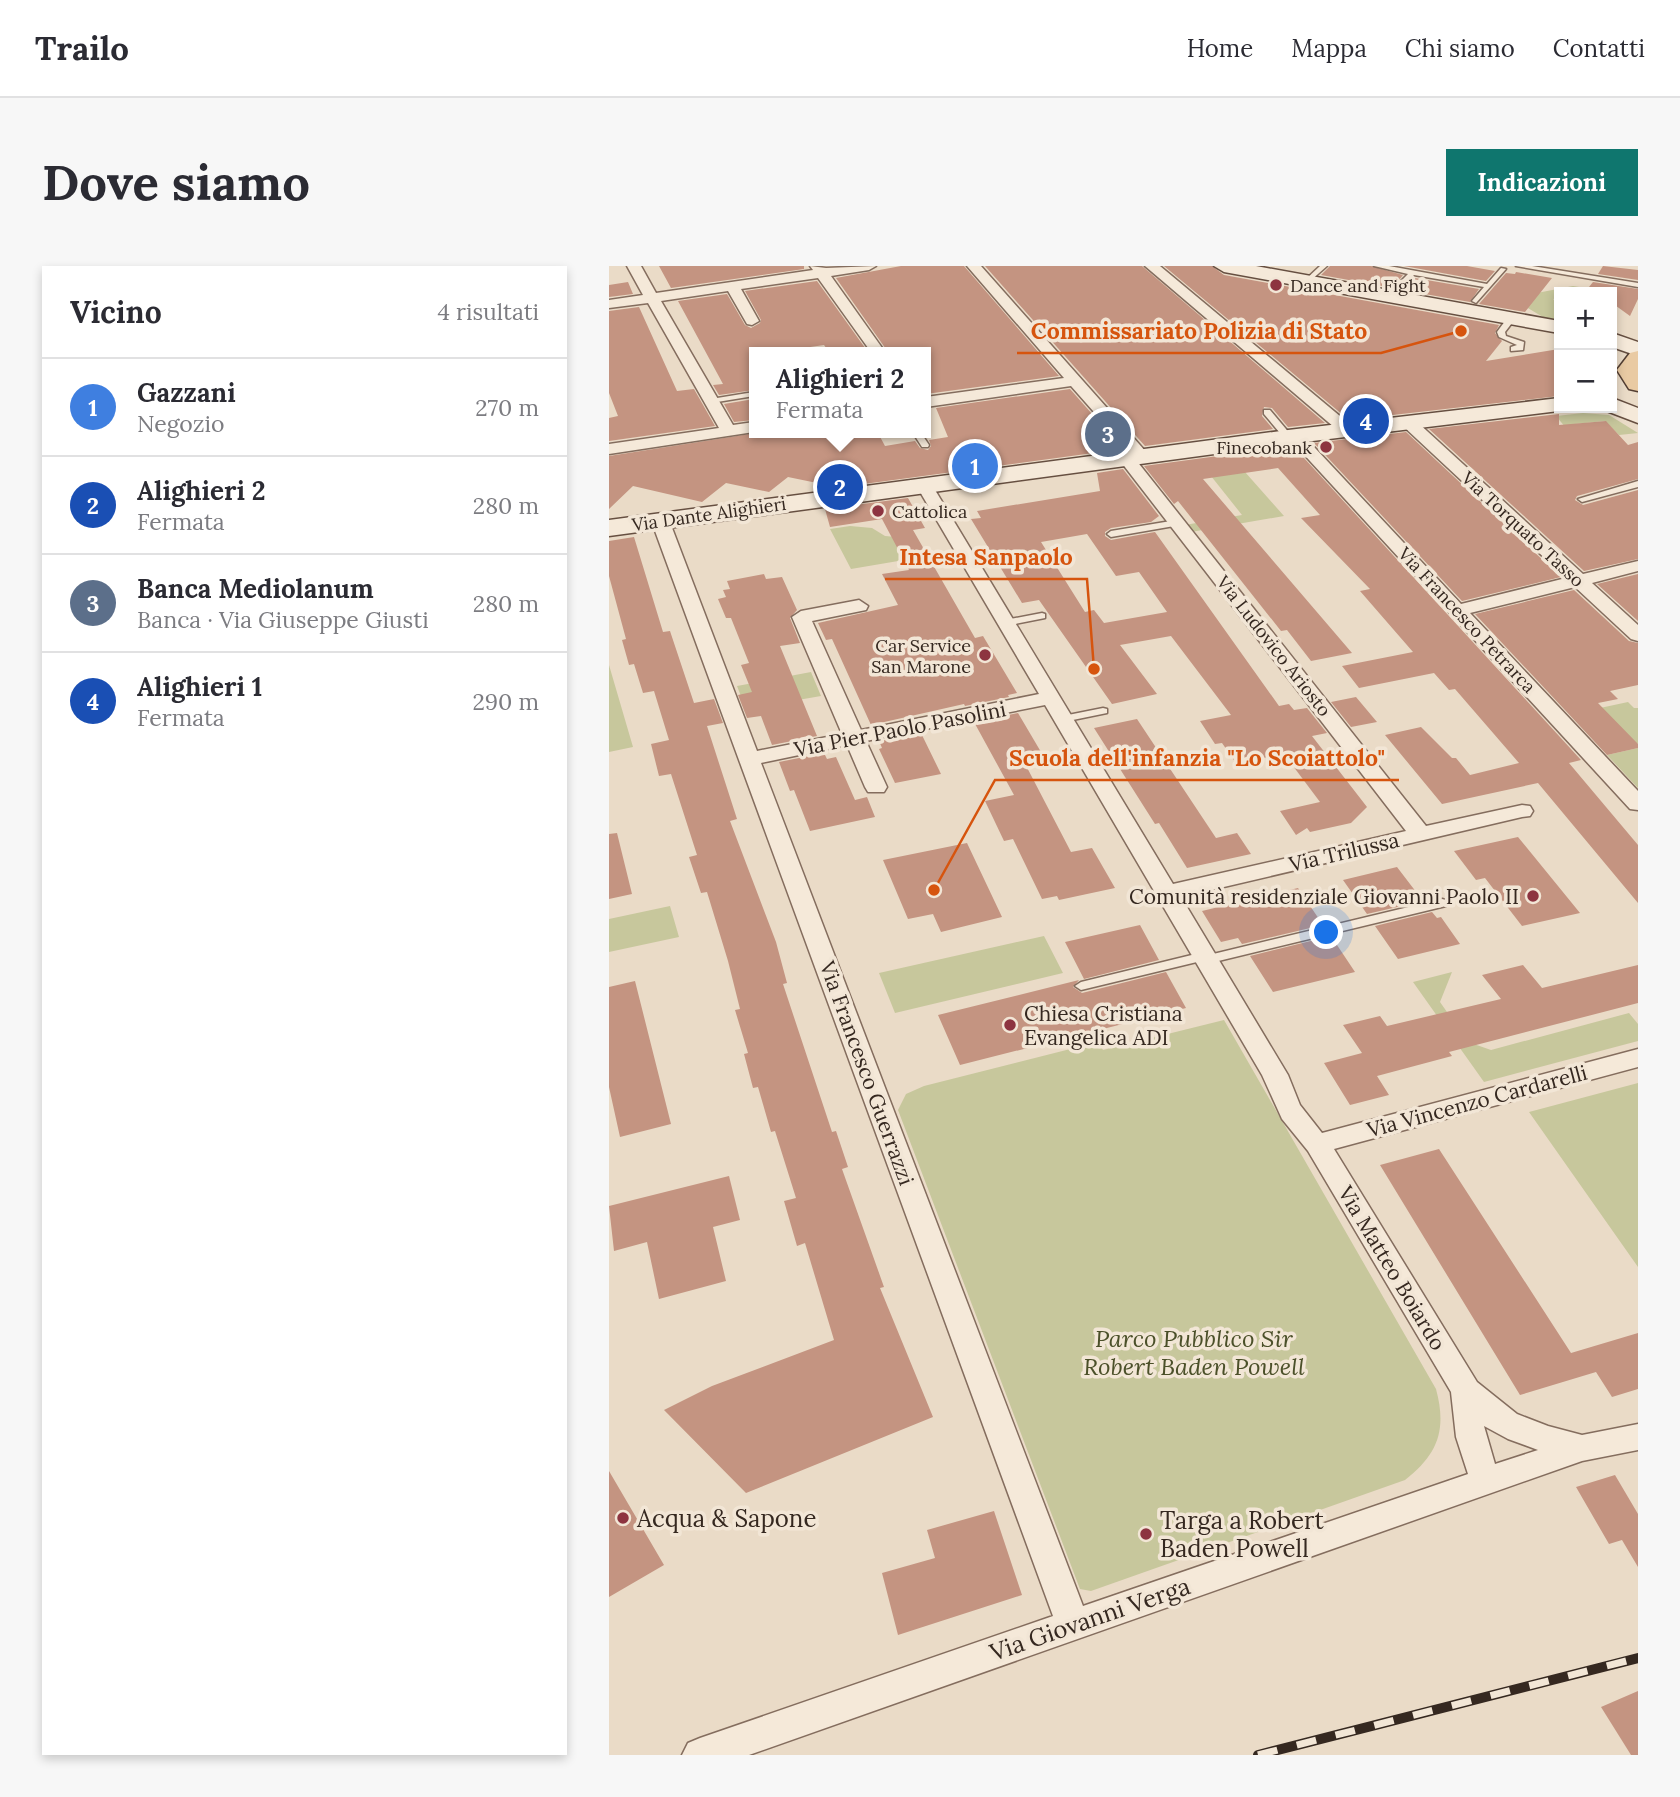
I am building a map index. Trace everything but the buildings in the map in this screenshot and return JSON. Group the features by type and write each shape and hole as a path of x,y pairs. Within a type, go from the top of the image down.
{"main road":[{"path":"1224,266 1554,327"},
{"path":"1617,335 1638,329"},
{"path":"1617,346 1632,373"},
{"path":"1616,350 1632,373"},
{"path":"1617,393 1632,373"},
{"name":"Via Dante Alighieri","path":"609,528 1291,436 1554,406"},
{"path":"1617,407 1638,416"}],"street":[{"path":"634,266 728,430"},
{"path":"609,304 732,286 820,269 869,266"},
{"name":"Via Ludovico Ariosto","path":"974,266 1077,381 1134,457 1177,523 1421,835"},
{"path":"1152,266 1347,430"},
{"path":"820,269 875,347"},
{"path":"732,286 751,321"},
{"path":"931,401 1077,381"},
{"name":"Via Torquato Tasso","path":"1409,423 1638,635"},
{"path":"609,449 749,427"},
{"name":"Via Francesco Petrarca","path":"1291,436 1458,610 1638,804"},
{"name":"Via Matteo Boiardo","path":"924,485 1275,1075 1280,1095 1297,1125 1317,1144 1467,1391 1481,1407 1517,1431 1582,1448"},
{"name":"Via Francesco Guerrazzi","path":"660,520 1073,1625"},
{"path":"1458,610 1638,566"},
{"path":"859,606 801,617 876,787"},
{"name":"Via Pier Paolo Pasolini","path":"749,759 1051,698"},
{"name":"Via Trilussa","path":"1166,893 1523,811"},
{"name":"Via Vincenzo Cardarelli","path":"1317,1144 1638,1058"},
{"path":"1467,1391 1465,1412 1472,1448 1487,1481"},
{"name":"Via Matteo Boiardo","path":"1503,1423 1515,1438 1520,1470"},
{"name":"Via Giovanni Verga","path":"700,1755 1582,1448 1638,1437"}],"lane":[{"path":"1307,281 1324,266"},
{"path":"1377,266 1489,286"},
{"path":"1519,266 1638,285"},
{"path":"1476,301 1503,270"},
{"path":"1399,287 1413,272"},
{"path":"1511,319 1501,332 1503,337 1521,344 1520,348 1514,349"},
{"path":"711,401 749,395"},
{"path":"1267,412 1291,436"},
{"path":"920,438 925,445"},
{"path":"1582,499 1638,484"},
{"path":"1111,534 1177,523"},
{"path":"1005,622 1042,616"},
{"path":"1063,719 1103,711"},
{"path":"1081,986 1442,903"}],"green space":[{"path":"1554,290 1554,321 1548,320 1511,298"},
{"path":"1583,413 1609,415 1638,433 1619,435 1605,421 1575,424 1576,440 1556,416"},
{"path":"1207,471 1245,472 1284,516 1191,532 1185,525 1242,515"},
{"path":"850,526 872,528 885,536 918,539 910,559 851,569 830,529"},
{"path":"609,665 633,747 609,752"},
{"path":"811,672 821,696 746,709 737,686"},
{"path":"1628,702 1638,708 1638,744 1572,714"},
{"path":"1638,748 1638,788 1607,755"},
{"path":"670,906 679,937 609,952 609,919"},
{"path":"1044,936 1063,973 895,1013 879,973"},
{"path":"1452,972 1440,1002 1468,1042 1491,1050 1629,1013 1638,1024 1638,1041 1484,1082 1413,982"},
{"name":"Parco Pubblico Sir Robert Baden Powell","path":"1224,1020 1436,1389 1440,1429 1432,1451 1405,1480 1091,1591 1080,1589 898,1110 906,1094 924,1086 1098,1042 1103,1050"},
{"path":"1638,1083 1638,1267 1529,1112"}],"railway":[{"path":"1258,1755 1638,1658"}],"place":[{"name":"Dance and Fight","path":"1276,285"},
{"name":"Commissariato Polizia di Stato","path":"1461,331"},
{"name":"Alighieri 1","path":"1366,421"},
{"name":"Banca Mediolanum","path":"1108,434"},
{"name":"Finecobank","path":"1326,447"},
{"name":"Gazzani","path":"975,466"},
{"name":"Alighieri 2","path":"840,487"},
{"name":"Cattolica","path":"878,511"},
{"name":"Car Service San Marone","path":"985,655"},
{"name":"Intesa Sanpaolo","path":"1094,669"},
{"name":"Scuola dell'infanzia \"Lo Scoiattolo\"","path":"934,890"},
{"name":"Comunità residenziale Giovanni Paolo II","path":"1533,896"},
{"name":"Chiesa Cristiana Evangelica ADI","path":"1010,1025"},
{"name":"Acqua & Sapone","path":"623,1518"},
{"name":"Targa a Robert Baden Powell","path":"1146,1534"}]}
